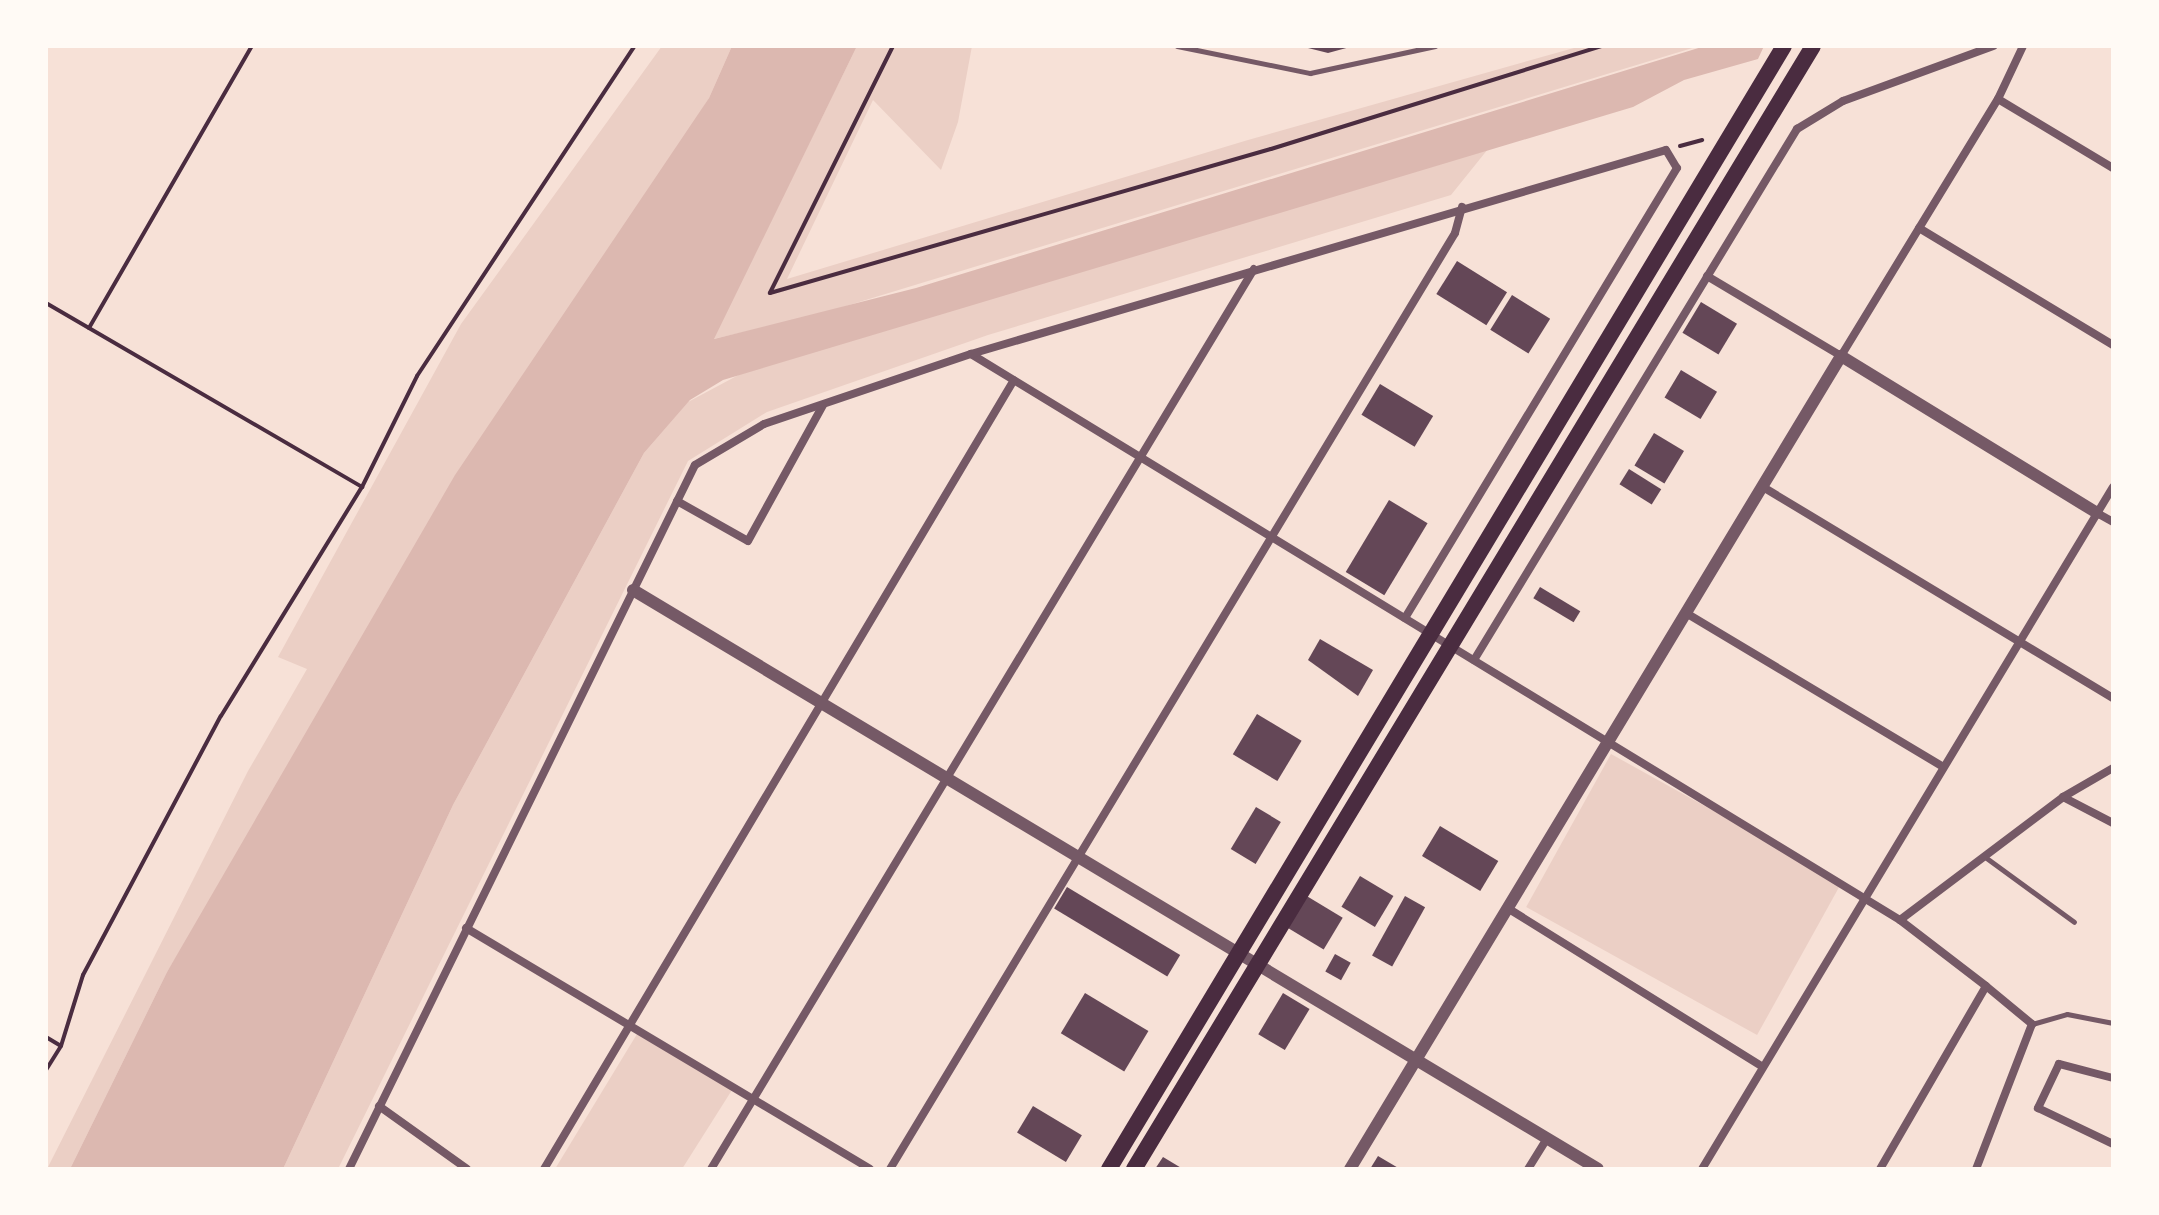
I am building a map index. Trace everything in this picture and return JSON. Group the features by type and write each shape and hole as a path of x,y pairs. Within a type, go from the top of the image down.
{"main road":[{"path":"1109,1169 1784,46"},
{"path":"1134,1169 1256,962 1813,46"}],"street":[{"path":"1474,660 1797,129 1809,118 1993,46"},
{"path":"1350,1169 1611,744 1686,613 1998,99 2023,46"},
{"path":"1998,99 2113,168"},
{"path":"349,1169 695,465 764,424 971,354 1254,268 1666,150 1677,168 1405,618"},
{"path":"890,1169 1455,233 1462,207"},
{"path":"1919,228 2113,345"},
{"path":"711,1169 1254,268"},
{"path":"1707,276 2113,522"},
{"path":"971,354 1900,920 1986,986 2032,1024 1976,1169"},
{"path":"544,1169 1014,380"},
{"path":"677,501 748,541 823,405"},
{"path":"1763,487 2113,698"},
{"path":"1702,1169 1761,1066 2113,487"},
{"path":"633,590 1598,1169"},
{"path":"1686,613 1942,766"},
{"path":"1900,920 2063,797 2113,768"},
{"path":"2063,797 2113,823"},
{"path":"1509,909 1761,1066"},
{"path":"466,928 870,1169"},
{"path":"1880,1169 1986,986"},
{"path":"2113,1078 2059,1064 2038,1108 2113,1144"},
{"path":"379,1106 467,1169"},
{"path":"1528,1169 1547,1138"}],"lane":[{"path":"1177,46 1310,73 1435,46"},
{"path":"1984,857 2074,922"},
{"path":"2032,1024 2067,1014 2113,1023"}],"path":[{"path":"89,328 252,46"},
{"path":"46,1070 61,1046 83,975 221,716 362,487 417,376 635,46"},
{"path":"893,46 770,293 1271,149 1601,46"},
{"path":"1666,150 1702,140"},
{"path":"46,303 362,487"},
{"path":"46,1037 61,1046"}],"shaded area":[{"path":"662,46 732,46 709,98 167,972 70,1169 47,1169 248,771 307,669 278,657 461,324"},
{"path":"732,46 857,46 714,339 916,288 1705,46 1764,46 1758,59 1684,80 1633,107 723,380 690,400 644,453 453,805 283,1169 70,1169 167,972 455,475 709,98"},
{"path":"857,46 972,46 958,122 941,170 873,100 787,279 1248,140 1581,46 1699,46 810,317 713,339"},
{"path":"1488,149 1451,195 988,335 767,412 688,461 338,1169 283,1169 453,805 644,453 688,402 746,371"},
{"path":"1611,754 1842,882 1757,1035 1526,907"},
{"path":"637,1034 732,1090 682,1169 555,1169"}],"building":[{"path":"1300,46 1350,46 1350,47 1328,53"},
{"path":"1457,261 1507,292 1486,325 1436,294"},
{"path":"1512,295 1550,319 1528,354 1490,330"},
{"path":"1701,302 1737,324 1718,354 1682,333"},
{"path":"1681,370 1717,392 1701,419 1665,397"},
{"path":"1380,384 1433,416 1415,447 1361,415"},
{"path":"1654,433 1684,451 1664,484 1634,466"},
{"path":"1629,469 1661,489 1652,504 1619,484"},
{"path":"1389,500 1428,523 1384,595 1346,572"},
{"path":"1540,587 1580,611 1574,622 1533,598"},
{"path":"1320,639 1373,670 1358,696 1308,660"},
{"path":"1257,714 1302,741 1277,781 1233,754"},
{"path":"1256,807 1281,822 1256,864 1231,849"},
{"path":"1440,826 1498,861 1480,891 1422,856"},
{"path":"1360,876 1393,896 1375,927 1341,907"},
{"path":"1067,887 1180,955 1167,976 1054,908"},
{"path":"1305,895 1343,918 1324,949 1286,927"},
{"path":"1405,896 1425,907 1392,967 1372,955"},
{"path":"1335,954 1351,963 1341,980 1325,971"},
{"path":"1085,993 1148,1031 1124,1071 1061,1033"},
{"path":"1283,993 1310,1009 1285,1050 1258,1034"},
{"path":"1033,1106 1082,1135 1066,1162 1017,1133"},
{"path":"1378,1156 1400,1169 1370,1169"},
{"path":"1163,1157 1183,1169 1155,1169"}]}
